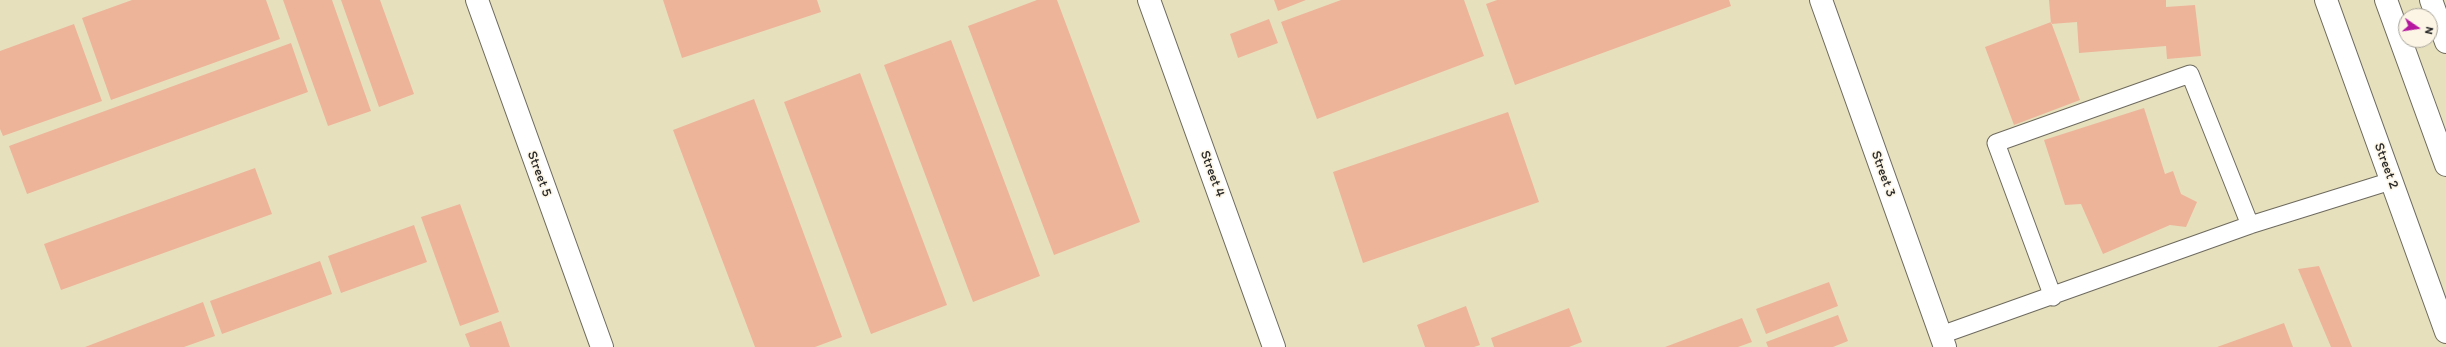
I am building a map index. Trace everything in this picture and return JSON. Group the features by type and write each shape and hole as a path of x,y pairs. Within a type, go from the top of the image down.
{"street":[{"name":"Street 5","path":"476,0 602,347"},
{"name":"Street 4","path":"1149,0 1274,347"},
{"name":"Street 3","path":"1821,0 1943,341"},
{"name":"Street 2","path":"2326,0 2446,332"},
{"path":"2386,0 2446,165"},
{"path":"2431,0 2446,42"}],"lane":[{"path":"2053,296 1996,143 2190,74 2250,225"},
{"path":"1943,341 2053,296 2250,225 2391,181"}],"building":[{"path":"132,0 266,0 280,39 111,100 82,18"},
{"path":"283,0 332,0 371,111 328,126"},
{"path":"341,0 380,0 414,94 379,107"},
{"path":"663,0 817,0 821,12 682,58"},
{"path":"1037,0 1057,0 1140,222 1054,255 968,26"},
{"path":"1274,0 1306,0 1278,11"},
{"path":"1341,0 1464,0 1484,56 1317,119 1281,22"},
{"path":"1497,0 1729,0 1731,6 1515,85 1486,4"},
{"path":"2049,0 2166,0 2166,7 2195,5 2201,56 2167,59 2166,46 2079,53 2077,22 2051,24"},
{"path":"1269,19 1278,43 1238,58 1230,34"},
{"path":"2051,22 2080,100 2014,125 1985,47"},
{"path":"74,24 102,101 3,136 0,129 0,51"},
{"path":"951,40 1040,276 973,302 884,65"},
{"path":"291,43 308,92 27,194 9,146"},
{"path":"860,73 947,305 871,334 784,102"},
{"path":"754,99 842,337 815,347 755,347 673,130"},
{"path":"2144,108 2165,174 2173,171 2181,194 2197,202 2186,227 2170,225 2103,254 2081,204 2065,205 2044,140"},
{"path":"1508,112 1539,202 1363,263 1333,172"},
{"path":"255,168 272,214 61,290 44,244"},
{"path":"460,204 499,312 460,326 421,217"},
{"path":"414,225 427,262 341,293 328,256"},
{"path":"320,261 332,294 222,334 210,301"},
{"path":"2319,266 2352,347 2331,347 2298,269"},
{"path":"1829,282 1838,306 1766,334 1756,309"},
{"path":"203,302 215,336 184,347 85,347"},
{"path":"1466,306 1480,345 1474,347 1425,347 1417,325"},
{"path":"1569,308 1582,342 1569,347 1494,347 1491,338"},
{"path":"1838,315 1848,341 1833,347 1768,347 1766,342"},
{"path":"1742,318 1752,342 1738,347 1665,347"},
{"path":"501,321 510,347 470,347 465,334"},
{"path":"2284,323 2293,347 2217,347"}]}
